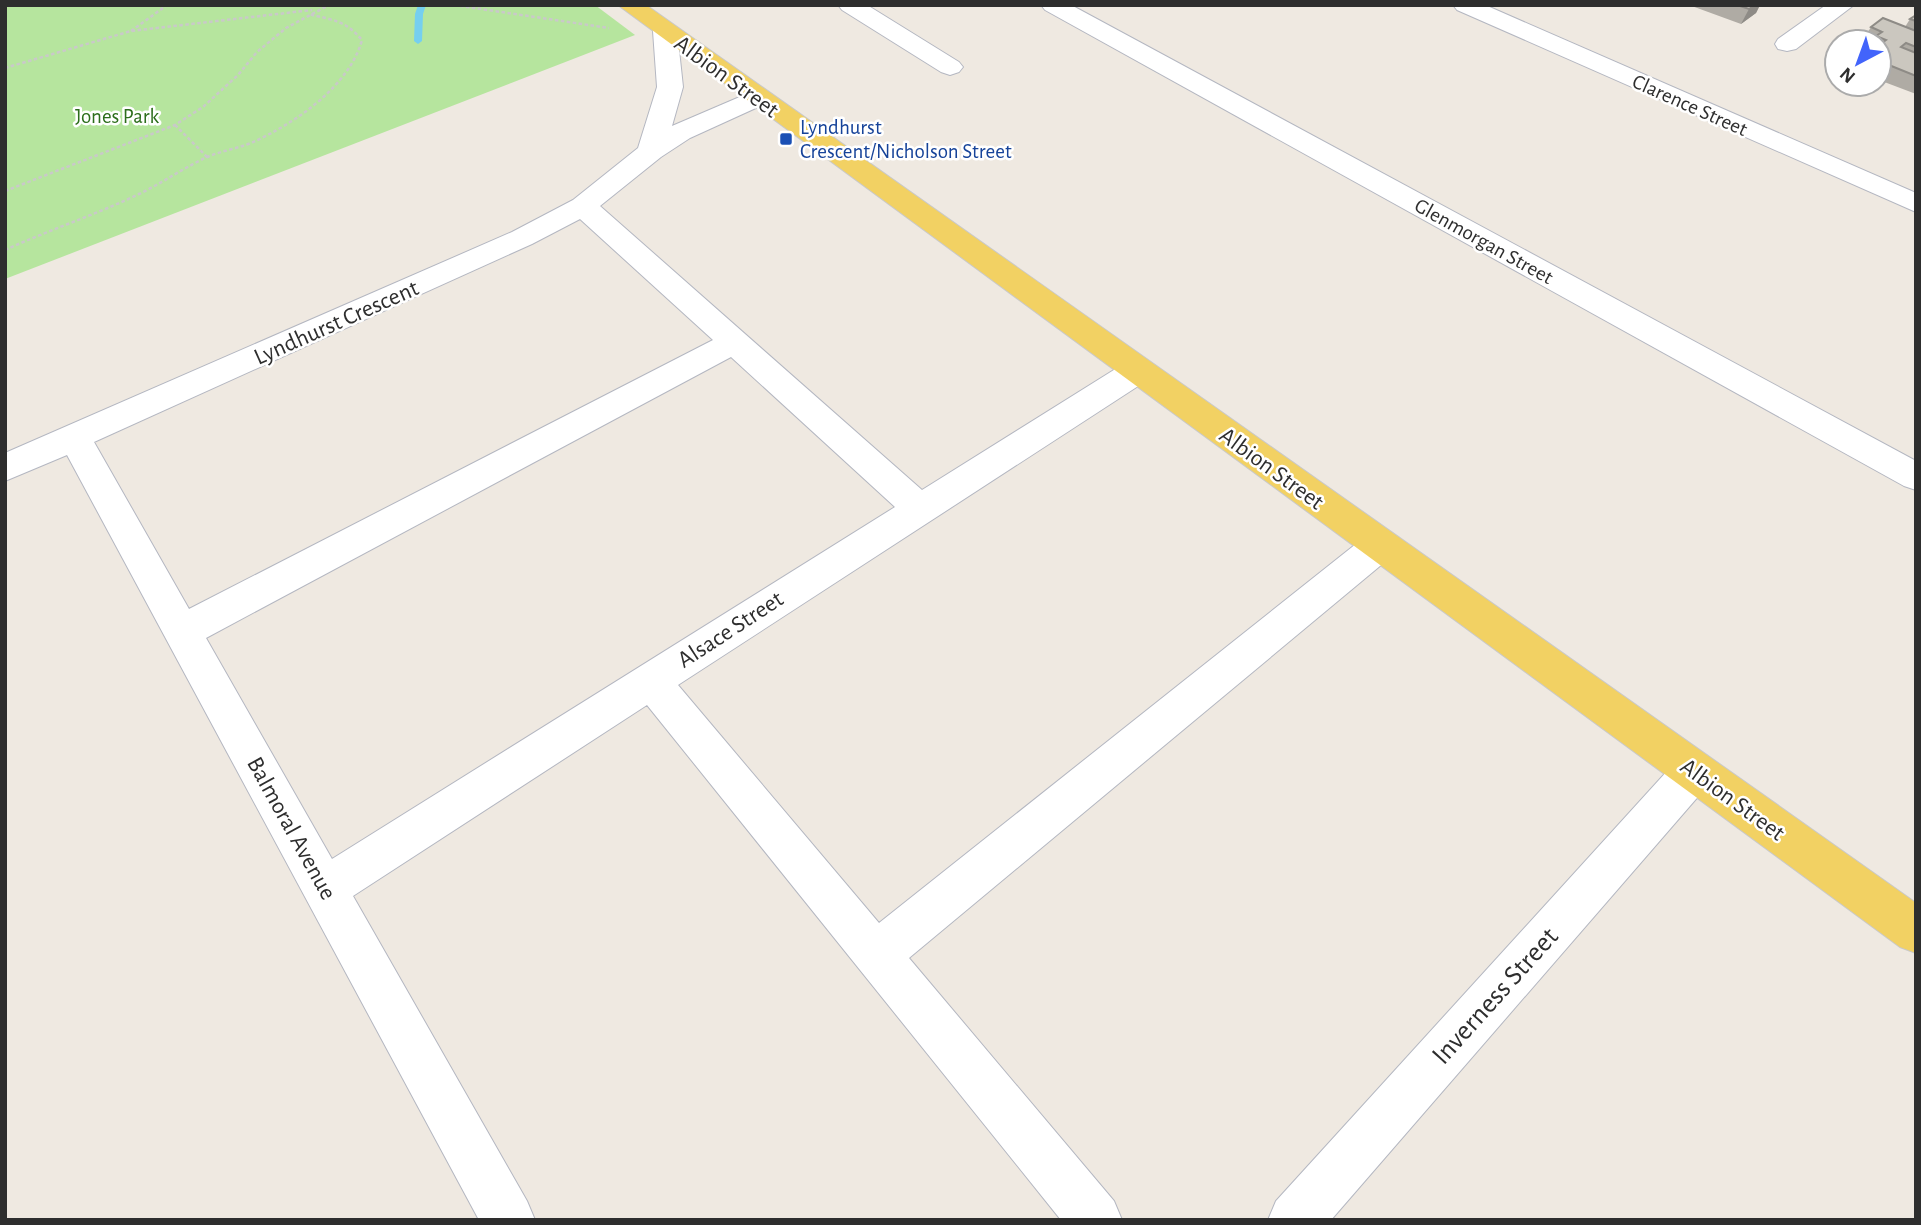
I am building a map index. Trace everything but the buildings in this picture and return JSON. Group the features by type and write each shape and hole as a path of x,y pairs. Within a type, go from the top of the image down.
{"main road":[{"name":"Albion Street","path":"622,17 665,31 1916,931"}],"street":[{"path":"850,5 950,68"},
{"name":"Glenmorgan Street","path":"1053,5 1916,477"},
{"name":"Clarence Street","path":"1465,5 1916,204"},
{"path":"1787,44 1842,5"},
{"path":"651,151 670,88 665,31"},
{"name":"Lyndhurst Crescent","path":"5,468 522,238 583,206 651,151 681,132 758,98"},
{"path":"583,206 920,509"},
{"path":"183,631 735,342"},
{"name":"Alsace Street","path":"325,889 1137,371"},
{"name":"Balmoral Avenue","path":"74,437 508,1220"},
{"path":"876,955 1379,545"},
{"path":"650,681 1095,1220"},
{"name":"Inverness Street","path":"1295,1220 1694,771"}],"path":[{"path":"131,31 167,5"},
{"path":"5,191 175,125 203,107 238,75 257,52 308,14 329,5"},
{"path":"454,5 622,17"},
{"path":"5,68 131,31 320,9"},
{"path":"5,250 153,188 207,157 251,142 294,120 333,86 356,58 362,40 351,26 327,17 308,14"},
{"path":"175,125 207,157"}],"green space":[{"name":"Jones Park","path":"5,5 595,5 635,35 5,279"}],"waterway":[{"path":"418,41 422,5"}],"place":[{"name":"Lyndhurst Crescent/Nicholson Street","path":"786,139"}]}
